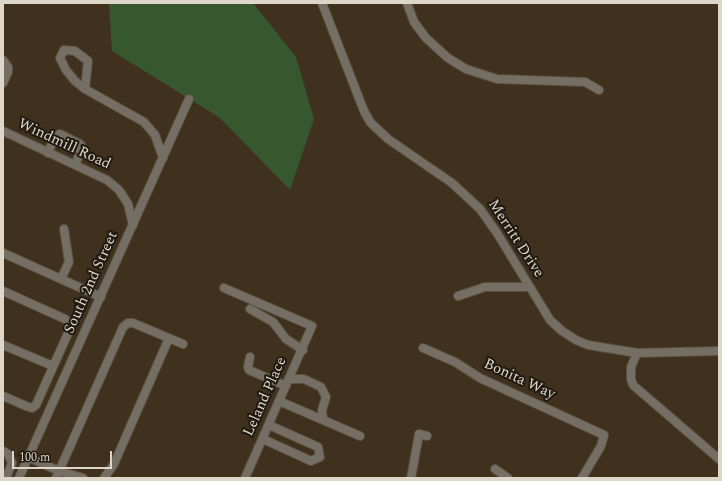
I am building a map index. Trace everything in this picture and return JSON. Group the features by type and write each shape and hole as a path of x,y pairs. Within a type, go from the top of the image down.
{"street":[{"name":"Merritt Drive","path":"322,3 370,122 383,136 452,182 471,199 497,233 550,320 568,336 588,345 637,353 719,351"},
{"path":"407,3 414,22 429,42 448,58 466,69 497,78 586,82 599,90"},
{"path":"84,89 88,61 83,55 75,51 64,50 60,58 66,70 75,81 84,89 144,122 158,142 163,158"},
{"path":"3,60 8,67 8,72 3,83"},
{"name":"South 2nd Street","path":"19,478 189,99"},
{"name":"Windmill Road","path":"3,131 107,180 119,190 128,204 133,225"},
{"path":"48,153 55,136 60,134 80,144 82,147 75,165"},
{"path":"61,279 69,262 64,229"},
{"path":"3,253 101,298"},
{"path":"458,296 485,287 530,287"},
{"name":"Leland Place","path":"224,288 312,326 303,350 287,382 245,478"},
{"path":"3,291 65,319 69,323 70,329 36,405 32,408 3,396"},
{"path":"250,309 273,322 286,339 303,350"},
{"path":"58,475 123,327 128,323 133,323 183,344"},
{"path":"104,478 114,464 168,338"},
{"path":"3,345 53,366"},
{"name":"Bonita Way","path":"423,348 454,362 480,378 604,435 601,446 582,478"},
{"path":"637,353 631,367 631,379 633,385 719,459"},
{"path":"250,357 248,367 249,370 287,382 304,379 321,387 326,397 322,410 323,419"},
{"path":"279,401 360,436"},
{"path":"263,439 311,461 320,457 318,448 269,425"},
{"path":"411,478 419,434 427,436"},
{"path":"3,451 8,454 12,463 6,478"},
{"path":"28,457 58,475 83,478"},
{"path":"495,469 508,478"}],"green space":[{"path":"109,3 253,3 296,57 314,119 290,190 220,118 112,51"}]}
